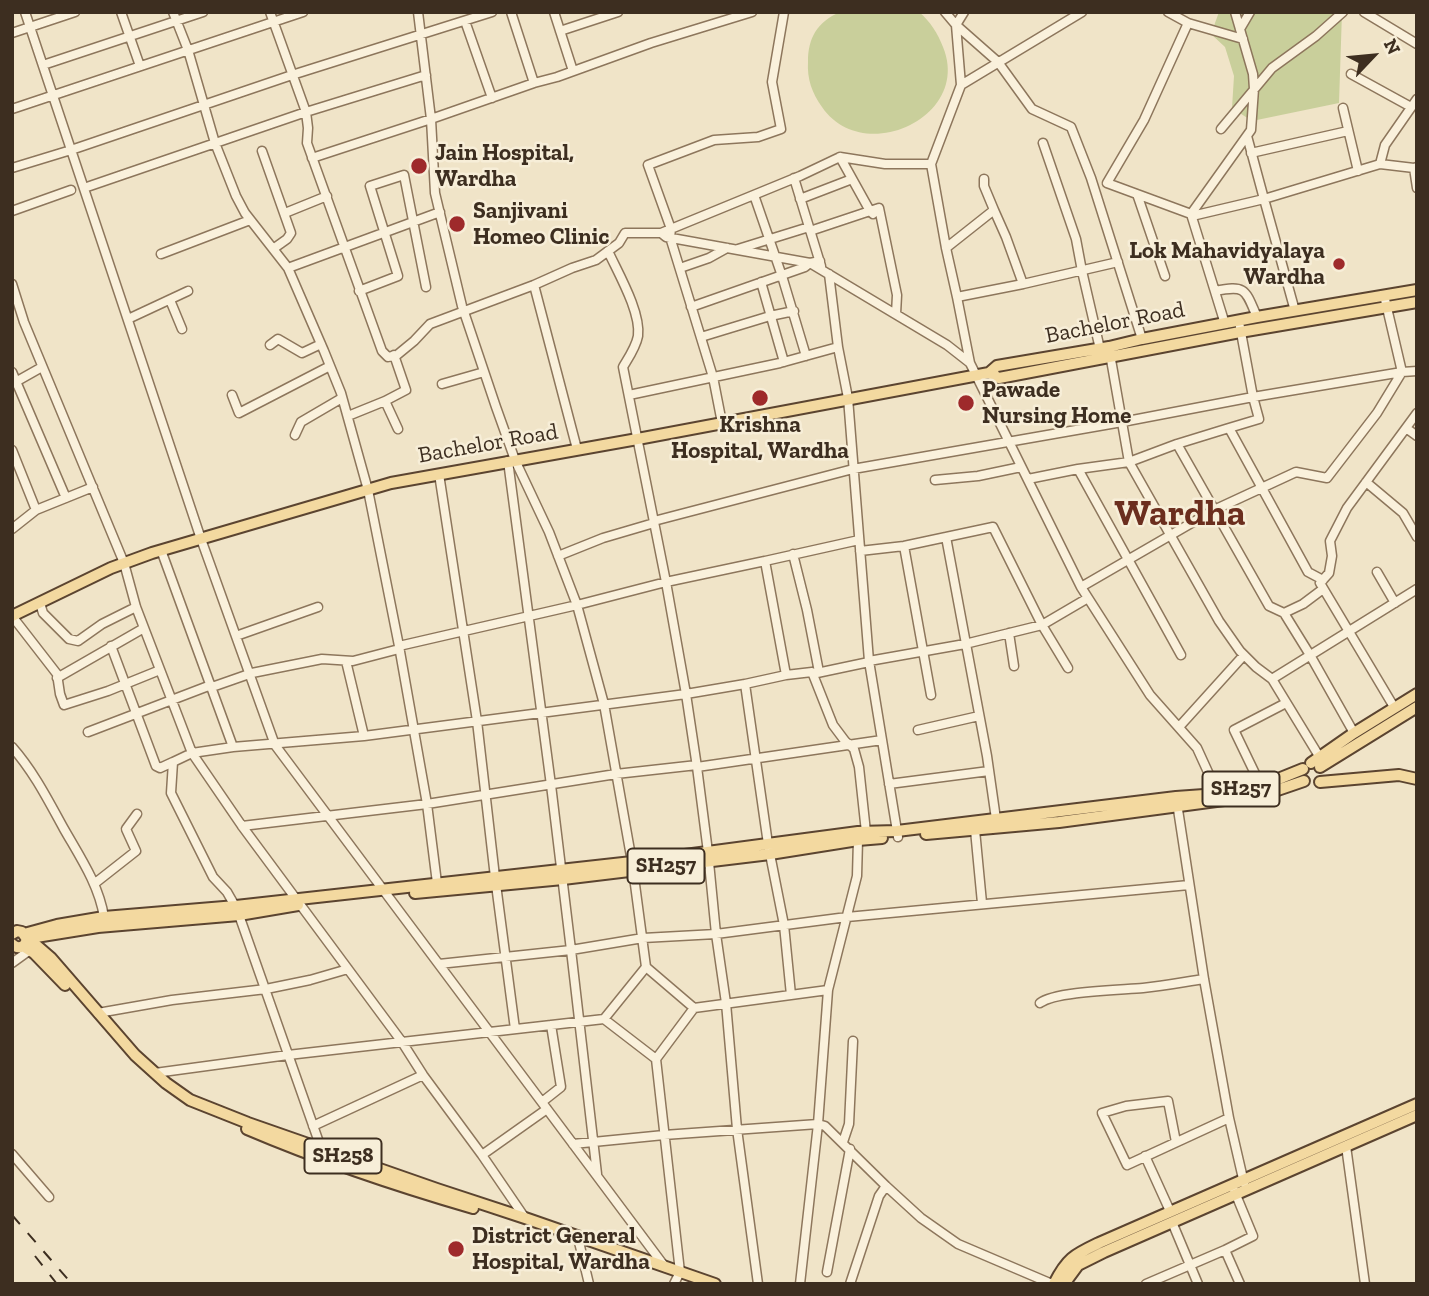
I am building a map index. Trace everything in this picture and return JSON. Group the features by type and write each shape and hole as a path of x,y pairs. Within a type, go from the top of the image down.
{"main road":[{"name":"Bachelor Road","path":"12,616 111,568 161,550 391,483 975,375 989,373 999,378 1107,351 1385,301 1417,290"},
{"name":"Bachelor Road","path":"1107,351 1142,339 1225,324 1239,326 1258,317 1295,311 1385,301 1417,302"},
{"name":"SH257","path":"24,942 98,927 385,892 632,866 862,836 1059,822 1217,794 1261,786 1315,766 1354,733 1417,694"},
{"name":"SH257","path":"898,834 996,819 1269,793 1416,709"},
{"path":"1324,781 1323,773 1315,766 1311,785 1324,781 1399,775 1417,779"},
{"name":"SH257","path":"385,892 437,883 496,881"},
{"name":"SH257","path":"24,942 57,925 104,917 237,910"},
{"path":"12,934 19,931 24,942"},
{"name":"SH258","path":"24,942 36,945 51,958 142,1062 190,1100 248,1123 665,1267 677,1278 715,1284"},
{"name":"SH258","path":"24,942 131,1059 183,1103 340,1164 435,1197 527,1221 694,1284"},
{"path":"1064,1284 1078,1265 1171,1217 1417,1104"},
{"path":"1239,1186 1346,1146 1417,1115"},
{"path":"1053,1284 1073,1256 1171,1217"}],"street":[{"path":"25,12 201,539 275,745 665,1267"},
{"path":"12,33 75,12"},
{"path":"121,12 140,66"},
{"path":"43,65 130,36 175,17 203,12"},
{"path":"270,12 306,112 307,144 359,291 382,351 388,357 397,355 430,324 596,260 619,243 625,233 671,233 727,248 810,263 947,345 970,363"},
{"path":"12,109 303,12"},
{"path":"418,12 432,119 435,193 464,310 511,460 549,532 577,605 604,704 632,866 646,967 694,1008"},
{"path":"12,168 492,12"},
{"path":"511,12 534,83"},
{"path":"554,12 573,71"},
{"path":"560,31 618,12"},
{"path":"722,423 713,377 648,165 714,140 758,137 781,129 772,82 784,12"},
{"path":"945,12 998,62 1032,108 1071,127 1091,178 1142,339"},
{"path":"964,12 956,25 961,85 931,164 970,363 1081,587 1150,695 1197,748 1217,794"},
{"path":"961,85 1082,12"},
{"path":"1168,12 1188,23 1243,39"},
{"path":"1192,215 1251,130 1253,74 1235,12"},
{"path":"1240,29 1250,12"},
{"path":"1221,129 1272,68 1316,36 1343,12"},
{"path":"1364,12 1417,44"},
{"path":"312,158 651,43 748,13"},
{"path":"175,17 188,50 215,143 236,196 250,220 288,268 330,366 348,416 368,490 399,648 427,804 437,883"},
{"path":"465,21 492,98"},
{"path":"1107,183 1144,120 1188,23"},
{"path":"1351,74 1411,107"},
{"path":"84,188 306,112 426,75"},
{"path":"1380,164 1385,145 1417,99"},
{"path":"1343,108 1358,171"},
{"path":"1251,153 1348,131"},
{"path":"1247,136 1295,311"},
{"path":"1043,143 1076,239 1082,271 1107,351 1129,462 1207,601 1244,655 1272,679 1315,766"},
{"path":"262,150 291,233 272,249"},
{"path":"671,233 840,157 885,164 931,164"},
{"path":"840,157 870,211"},
{"path":"1091,178 1192,215 1264,199 1380,164 1415,167 1417,188"},
{"path":"359,291 398,276 370,186 404,175 426,287"},
{"path":"794,178 820,261 826,272 848,398 869,662 898,834"},
{"path":"800,199 852,179"},
{"path":"984,179 984,186 1023,284"},
{"path":"12,211 71,190"},
{"path":"1137,194 1165,276"},
{"path":"754,195 794,312 806,356"},
{"path":"285,213 327,196"},
{"path":"737,249 879,208 897,295 896,314"},
{"path":"946,248 994,210"},
{"path":"288,268 440,212"},
{"path":"1192,215 1225,324"},
{"path":"161,254 250,220"},
{"path":"680,268 709,258 727,248"},
{"path":"608,251 632,305 638,334 635,348 623,367 666,582 697,766 726,1003 737,1129 758,1284"},
{"path":"691,307 820,261"},
{"path":"957,297 1118,262"},
{"path":"761,282 784,362"},
{"path":"12,284 42,367 124,563 136,607 192,753 242,826 402,1042 527,1221"},
{"path":"534,285 577,449"},
{"path":"1215,291 1240,289 1249,297 1258,317"},
{"path":"128,319 188,291"},
{"path":"170,300 182,329"},
{"path":"1081,587 1214,510 1262,487 1296,472 1327,478 1377,413 1402,372 1385,301"},
{"path":"701,337 770,316 794,312"},
{"path":"12,326 24,322"},
{"path":"1028,479 1129,462 1259,419 1239,326"},
{"path":"270,345 278,340 302,353 321,344"},
{"path":"629,395 784,362 838,347"},
{"path":"348,416 406,390 394,355"},
{"path":"232,395 239,413 330,366"},
{"path":"14,383 42,367"},
{"path":"558,556 654,522 853,469 1253,397 1417,371"},
{"path":"12,372 14,383 66,498"},
{"path":"442,384 484,372"},
{"path":"295,435 301,422 342,398"},
{"path":"385,401 398,429"},
{"path":"1284,613 1303,604 1323,584 1329,573 1332,556 1330,541 1347,508 1417,413"},
{"path":"1229,428 1308,572 1323,584 1348,632 1394,707"},
{"path":"1406,428 1417,436"},
{"path":"1177,444 1269,606 1284,613 1354,733"},
{"path":"12,450 36,510"},
{"path":"511,460 598,1177"},
{"path":"935,480 978,476 1021,467"},
{"path":"1078,469 1181,655"},
{"path":"439,474 478,721 515,1029"},
{"path":"1366,482 1402,513 1417,537"},
{"path":"12,529 36,510 93,487"},
{"path":"860,551 904,546 993,527 1042,625 1068,668"},
{"path":"946,537 996,819"},
{"path":"88,732 171,699 250,674 325,658 346,661 666,582 859,540"},
{"path":"904,546 931,695"},
{"path":"161,550 233,747"},
{"path":"793,554 807,610 816,673 833,725 854,749 859,767 862,836 857,876 828,990 818,1124 800,1284"},
{"path":"765,561 786,675"},
{"path":"1377,572 1395,603"},
{"path":"1272,679 1417,589"},
{"path":"111,646 156,766 160,768 192,753 233,747 364,737 686,694 786,675 816,673 965,644 1042,625 1088,598"},
{"path":"40,603 43,614 69,639 78,641 102,624 136,607"},
{"path":"236,636 318,607"},
{"path":"12,616 57,674 64,705 160,670"},
{"path":"57,677 144,628"},
{"path":"1009,633 1014,666"},
{"path":"1179,727 1244,655"},
{"path":"346,661 364,737"},
{"path":"745,684 769,849 784,925 790,995"},
{"path":"1261,786 1234,730 1286,703"},
{"path":"918,730 979,716"},
{"path":"242,826 427,804 616,775 882,740"},
{"path":"12,747 29,766 94,884 102,902 104,917"},
{"path":"173,762 171,793 213,877 227,892 237,910 321,1148"},
{"path":"889,784 989,771"},
{"path":"1146,1284 1253,1236 1239,1186 1176,801"},
{"path":"94,884 136,851 126,829 137,814"},
{"path":"975,830 982,903"},
{"path":"439,964 643,939 716,934 847,916 1189,885"},
{"path":"12,963 24,942"},
{"path":"155,1073 604,1019 646,967"},
{"path":"97,1013 172,1000 266,989 348,969"},
{"path":"1040,1003 1048,998 1204,979"},
{"path":"677,1278 656,1059 694,1008 828,990"},
{"path":"604,1019 656,1059"},
{"path":"482,1155 545,1106 561,1087 551,1025"},
{"path":"843,1142 849,1124 853,1041"},
{"path":"313,1126 423,1075"},
{"path":"1176,1142 1168,1101 1126,1106 1102,1113 1127,1165 1229,1118"},
{"path":"573,1144 737,1129 818,1124 825,1126 886,1186 921,1217 958,1244 1053,1284"},
{"path":"1346,1146 1365,1284"},
{"path":"827,1272 850,1149"},
{"path":"12,1154 49,1197"},
{"path":"1145,1156 1198,1284"},
{"path":"850,1284 879,1196 886,1186"},
{"path":"579,1242 589,1284"},
{"path":"1225,1250 1240,1284"}],"green space":[{"path":"840,12 919,12 927,19 943,47 948,72 942,94 928,113 909,126 886,133 862,133 840,125 822,107 809,80 808,53 815,32 825,21"},
{"path":"1219,12 1342,12 1339,103 1252,121 1232,108 1234,76 1225,47 1211,34"}],"railway":[{"path":"12,1215 72,1284"},
{"path":"35,1256 57,1284"}],"place":[{"name":"Jain Hospital, Wardha","path":"419,166"},
{"name":"Sanjivani Homeo Clinic","path":"457,224"},
{"name":"Lok Mahavidyalaya Wardha","path":"1339,264"},
{"name":"Krishna Hospital, Wardha","path":"760,398"},
{"name":"Pawade Nursing Home","path":"966,403"},
{"name":"District General Hospital, Wardha","path":"456,1249"}],"district":[{"name":"Wardha","path":"1180,514"}]}
